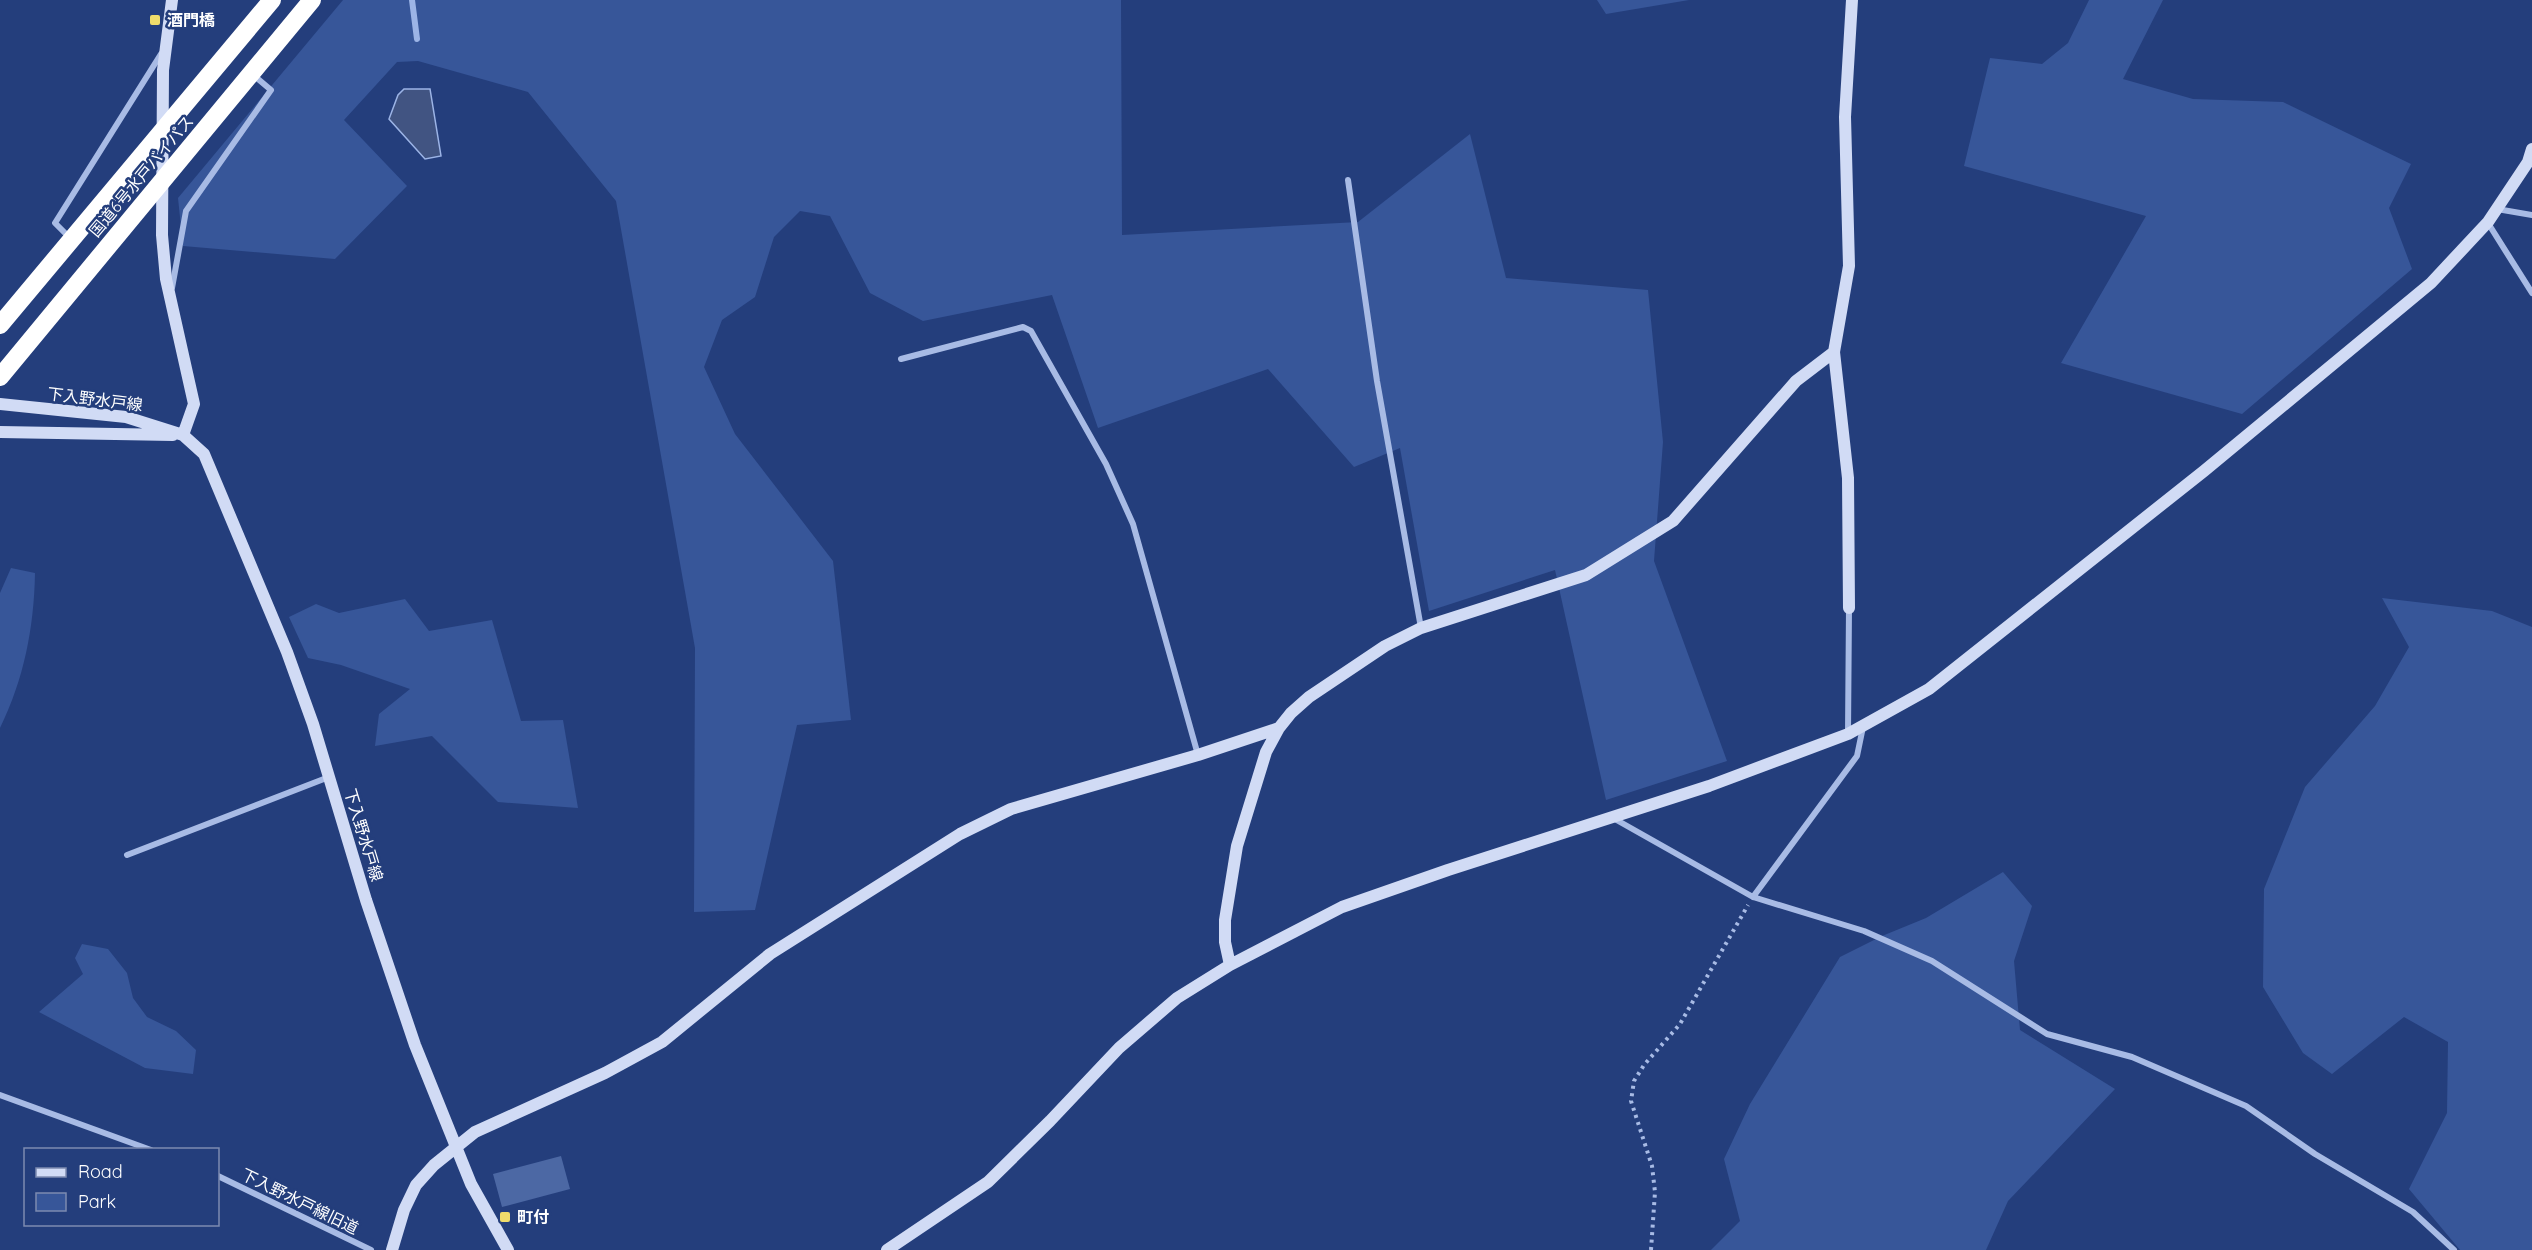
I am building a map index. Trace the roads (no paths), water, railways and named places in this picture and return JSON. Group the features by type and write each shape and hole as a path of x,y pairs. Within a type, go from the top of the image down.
{"highway":[{"name":"国道6号水戸バイパス","path":"0,326 70,239 272,0"},
{"name":"国道6号水戸バイパス","path":"0,377 312,0"}],"street":[{"path":"172,0 163,70 162,236 170,299 194,404 183,435"},
{"path":"1848,734 1848,478 1834,352 1849,266 1845,117 1852,0"},
{"path":"70,239 56,223 165,49"},
{"path":"170,299 186,211 271,90 251,74"},
{"path":"887,1250 988,1182 1119,1048 1177,998 1230,965 1342,907 1709,786 1848,734 1929,690 2204,471 2431,283 2488,222 2528,162 2532,149"},
{"path":"1348,180 1377,381 1421,628"},
{"path":"2497,209 2532,214"},
{"path":"2488,222 2532,293"},
{"path":"901,359 1023,327 1030,331 1106,464 1133,524 1198,755"},
{"path":"1230,965 1225,942 1225,920 1237,846 1259,772 1279,728 1309,697 1385,646 1421,628 1586,575 1673,521 1796,381 1834,352"},
{"name":"下入野水戸線","path":"0,404 126,417 183,435 204,454 212,469 235,533 287,652 415,1045 471,1184 508,1250"},
{"name":"下入野水戸線","path":"0,432 183,435"},
{"path":"1753,897 1857,756 1863,727"},
{"path":"392,1250 404,1210 416,1185 475,1132 605,1074 662,1041 770,954 990,818 1279,728"},
{"path":"127,855 329,777"},
{"path":"1613,817 1753,897 1864,931 1932,961 2047,1034 2132,1057 2246,1106 2315,1154 2413,1212 2454,1250"},
{"path":"0,1095 148,1148"},
{"name":"下入野水戸線旧道","path":"219,1176 371,1250"}],"waterway":[{"path":"412,0 417,39"}],"place":[{"name":"酒門橋","path":"155,20"},
{"name":"町付","path":"505,1217"}]}
